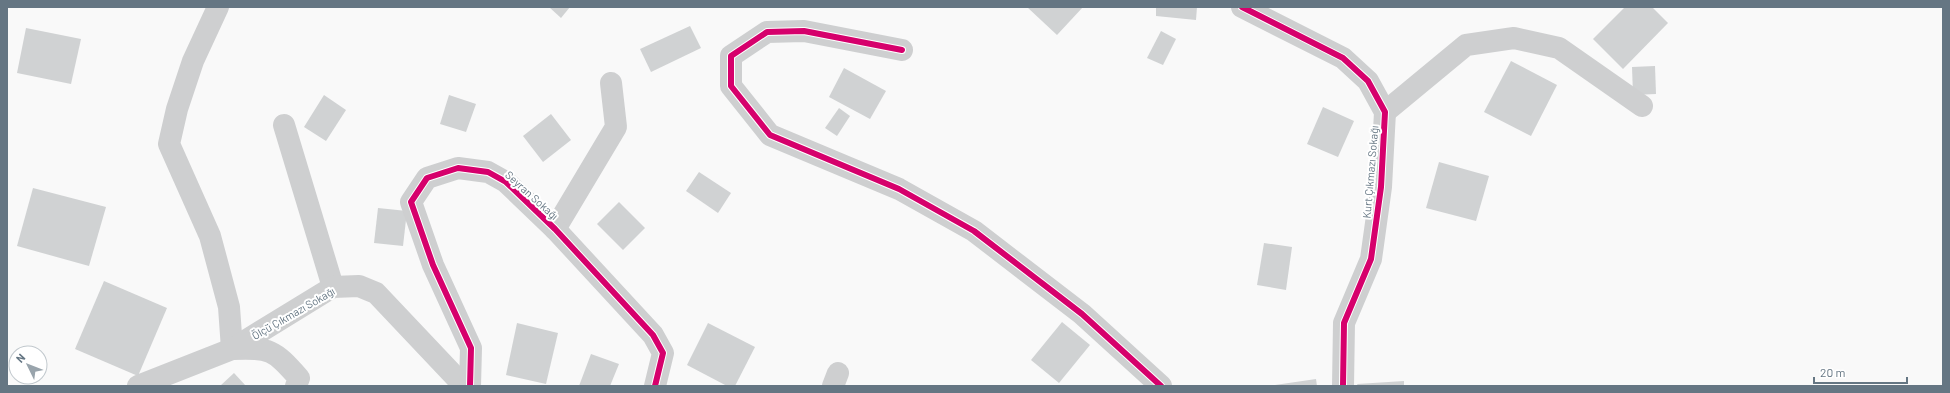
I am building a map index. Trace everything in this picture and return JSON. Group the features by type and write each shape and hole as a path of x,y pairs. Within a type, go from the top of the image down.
{"street":[{"path":"218,7 193,61 177,110 169,144 210,236 229,307 232,349 262,348 280,357 299,378 296,386"},
{"name":"Kurt Çıkmazı Sokağı","path":"1242,7 1343,58 1368,81 1385,112 1381,187 1371,259 1344,323 1342,386"},
{"path":"902,50 804,31 767,32 731,56 730,86 770,135 899,188 974,231 1082,314 1162,386"},
{"path":"1385,112 1466,45 1514,38 1560,48 1642,106"},
{"path":"555,229 616,128 612,83"},
{"path":"284,125 333,287"},
{"name":"Seyran Sokağı","path":"470,386 471,348 433,265 411,202 427,178 458,168 488,172 506,182 555,229 654,335 663,353 655,386"},
{"name":"Ölçü Çıkmazı Sokağı","path":"138,386 232,349 333,287 359,286 376,293 464,386"}],"building":[{"path":"549,7 570,7 561,18"},
{"path":"1027,7 1083,7 1057,35"},
{"path":"1156,7 1197,7 1196,20 1156,16"},
{"path":"1625,7 1652,7 1668,23 1623,69 1593,39"},
{"path":"690,26 701,48 651,72 640,49"},
{"path":"26,28 81,39 71,84 17,73"},
{"path":"1161,31 1176,39 1163,65 1147,58"},
{"path":"1511,61 1557,85 1531,136 1484,112"},
{"path":"1655,66 1656,94 1633,95 1632,67"},
{"path":"844,68 886,91 870,119 829,97"},
{"path":"324,95 346,110 326,141 304,127"},
{"path":"449,95 476,104 466,132 440,124"},
{"path":"1323,107 1354,121 1338,157 1307,144"},
{"path":"839,108 850,116 837,136 825,128"},
{"path":"551,114 571,140 543,162 523,136"},
{"path":"1439,162 1489,176 1476,221 1426,208"},
{"path":"699,172 731,193 718,213 686,191"},
{"path":"33,188 106,207 89,266 17,246"},
{"path":"619,202 645,228 623,250 597,224"},
{"path":"378,208 407,211 403,246 374,243"},
{"path":"1264,243 1292,247 1286,290 1257,285"},
{"path":"104,281 167,308 138,376 75,349"},
{"path":"1062,322 1090,345 1059,383 1031,360"},
{"path":"517,323 558,333 546,384 506,375"},
{"path":"708,323 755,347 735,386 727,386 687,365"},
{"path":"591,354 619,364 610,386 579,386"},
{"path":"234,373 246,386 220,386"},
{"path":"1316,379 1317,386 1275,386 1275,385"},
{"path":"1404,381 1404,386 1358,386 1357,384"}],"cycle path":[{"path":"1242,7 1343,58 1368,81 1385,112 1381,187 1371,259 1344,323 1343,386"},
{"path":"902,50 804,31 767,32 731,56 731,86 770,135 899,189 974,231 1082,314 1161,386"},
{"path":"470,386 471,348 433,265 411,202 427,178 458,168 488,172 506,182 555,229 653,335 663,353 655,386"}]}
